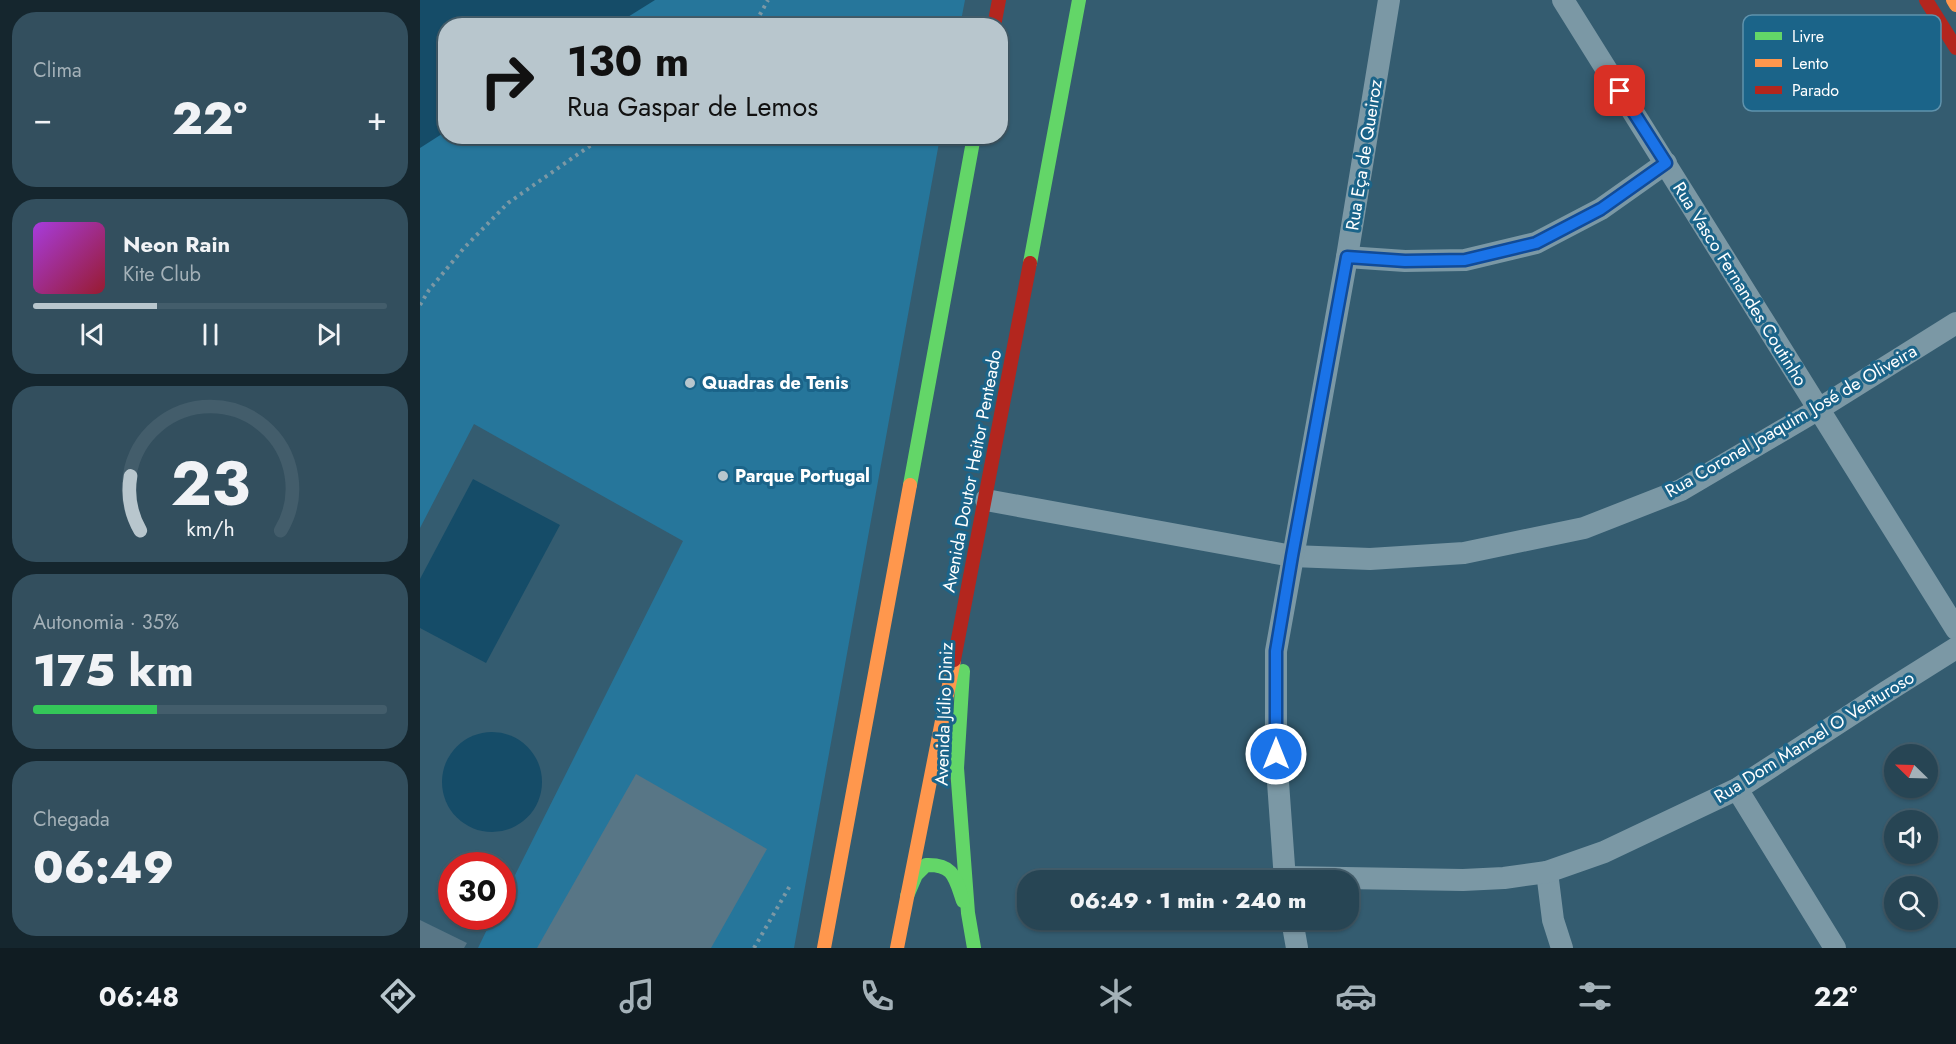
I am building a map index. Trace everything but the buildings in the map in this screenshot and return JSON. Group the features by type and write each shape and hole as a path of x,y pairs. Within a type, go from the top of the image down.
{"main road":[{"path":"996,18 999,0"},
{"name":"Avenida Doutor Heitor Penteado","path":"897,948 986,500 1079,0"},
{"path":"1926,0 1935,15"},
{"path":"1953,0 1956,5"},
{"path":"1941,24 1956,48"},
{"path":"824,948 973,144"},
{"name":"Avenida Júlio Diniz","path":"968,589 957,768 968,913 974,948"},
{"path":"907,896 916,875 926,865 940,864 952,872 968,913"}],"street":[{"name":"Rua Eça de Queiroz","path":"1284,870 1276,754 1276,651 1347,257 1389,0"},
{"name":"Rua Vasco Fernandes Coutinho","path":"1563,0 1817,410 1956,629"},
{"path":"1347,257 1405,261 1465,260 1536,243 1601,209 1666,163"},
{"name":"Rua Coronel Joaquim José de Oliveira","path":"986,500 1292,556 1370,559 1464,553 1584,528 1681,489 1817,410 1956,323"},
{"name":"Rua Dom Manoel O Venturoso","path":"1359,879 1504,878 1547,872 1604,852 1737,789 1956,648"},
{"path":"1737,789 1834,948"},
{"path":"1547,872 1554,920 1562,948"},
{"path":"1294,930 1298,948"}],"path":[{"path":"758,18 768,0"},
{"path":"420,305 429,290 464,248 508,203 593,144"},
{"path":"754,948 791,884"}],"shaded area":[{"name":"Parque Portugal","path":"420,0 965,0 962,18 438,18 438,144 939,144 794,948 478,948 487,930 516,930 516,873 683,541 474,424 420,528"},
{"path":"420,0 655,0 626,18 438,18 438,136 420,148"},
{"path":"473,479 560,525 486,663 420,628 420,579"},
{"path":"492,732 511,736 528,746 538,763 542,782 538,801 528,818 511,828 492,832 473,828 456,818 446,801 442,782 446,763 456,746 473,736"}],"traffic: fast":[{"path":"1030,263 1079,0"},
{"path":"910,485 973,144"},
{"path":"963,671 957,768 968,913 974,948"},
{"path":"907,896 916,875 926,865 935,865 952,874 963,901"}],"traffic: slow":[{"path":"1953,0 1956,5"},
{"path":"824,948 910,485"},
{"path":"897,948 954,660"}],"traffic: jam":[{"path":"996,18 999,0"},
{"path":"1926,0 1935,15"},
{"path":"1941,24 1956,48"},
{"path":"954,660 1030,263"}],"place":[{"name":"Quadras de Tenis","path":"690,383"},
{"name":"Parque Portugal","path":"723,476"}],"route":[{"path":"1276,754 1276,651 1347,257 1405,261 1465,260 1536,243 1601,209 1666,163 1620,91"}]}
